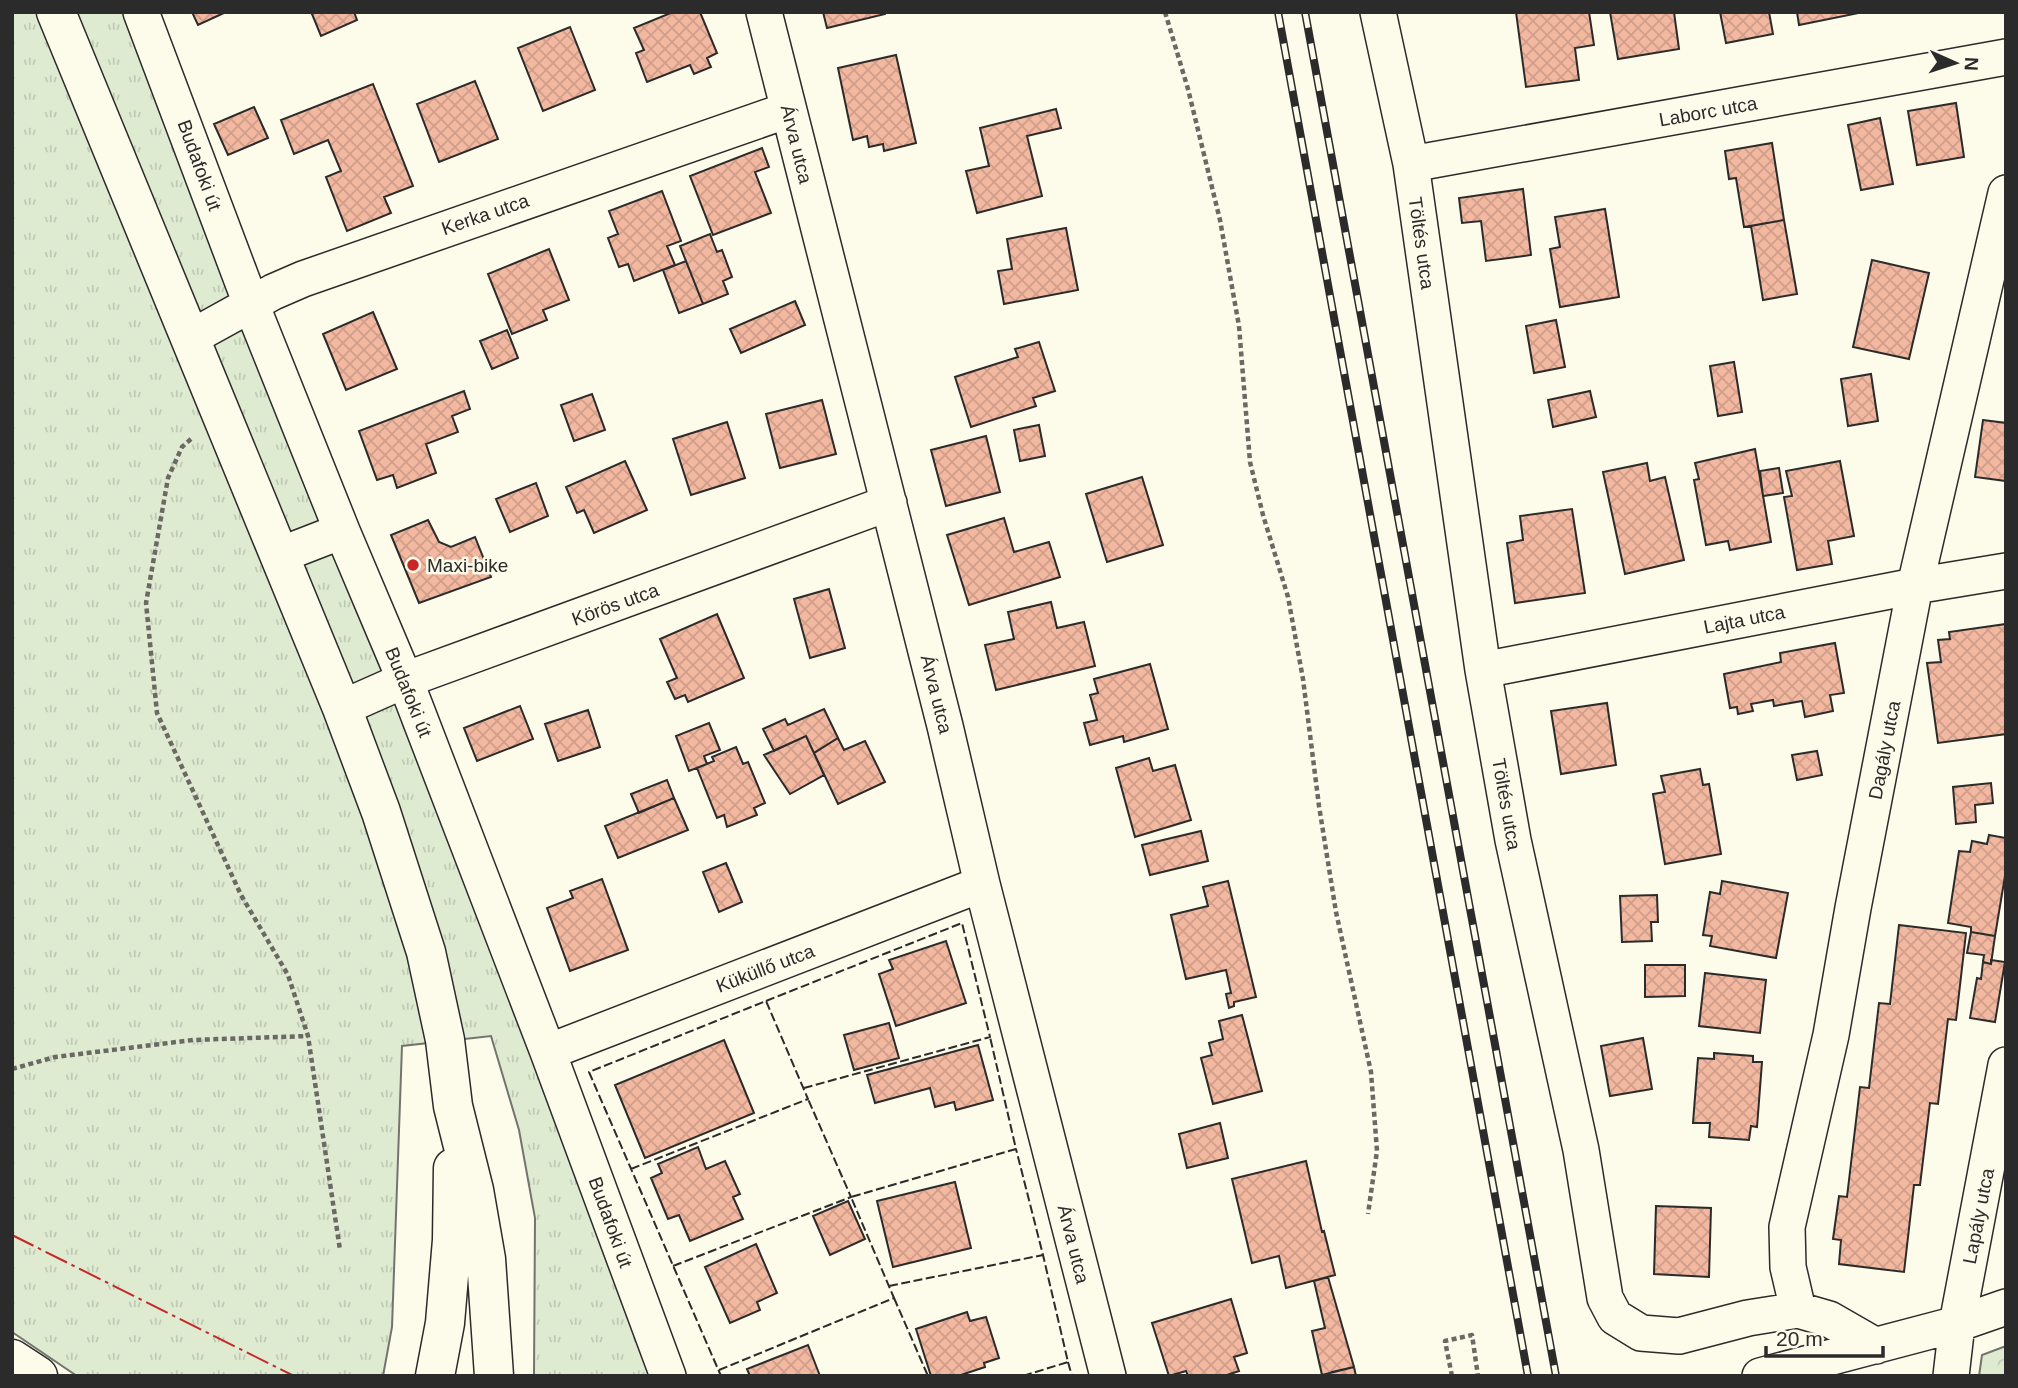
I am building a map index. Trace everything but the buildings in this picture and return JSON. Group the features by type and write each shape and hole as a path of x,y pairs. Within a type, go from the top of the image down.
{"main road":[{"path":"56,12 342,708 381,812 426,952 444,1040 453,1106 474,1190 486,1259 494,1376"},
{"path":"435,1376 445,1323 452,1240 453,1106"},
{"path":"12,1359 38,1376"}],"street":[{"name":"Budafoki út","path":"141,12 251,304 405,680 548,1052 668,1376"},
{"name":"Árva utca","path":"764,12 1108,1376"},
{"name":"Töltés utca","path":"1378,12 1411,164 1483,670 1513,840 1581,1150 1605,1298 1615,1317 1642,1333 1679,1336 1748,1318 1798,1310 1829,1319 1876,1346"},
{"name":"Laborc utca","path":"1411,164 2006,57"},
{"name":"Kerka utca","path":"190,338 303,279 788,110"},
{"name":"Dagály utca","path":"1798,1310 1788,1267 1787,1227 1831,1035 1915,586 2006,193"},
{"name":"Körös utca","path":"342,708 405,680 889,503"},
{"path":"280,555 342,531"},
{"name":"Lajta utca","path":"1483,670 1915,586 2006,571"},
{"name":"Küküllő utca","path":"548,1052 982,884"},
{"name":"Lapály utca","path":"1951,1376 1957,1325 2006,1065"},
{"path":"1760,1376 1957,1325 2006,1307"}],"path":[{"path":"1165,12 1188,89 1220,219 1239,326 1250,462 1288,597 1303,679 1336,912 1371,1072 1377,1151 1368,1214"},
{"path":"222,414 182,447 168,478 146,603 157,713 241,895 288,975 308,1036 340,1250"},
{"path":"12,1069 55,1057 193,1040 308,1036"},
{"path":"1452,1376 1446,1341 1472,1335 1478,1376"}],"green space":[{"path":"12,12 123,12 248,339 404,711 657,1376 534,1376 535,1218 519,1130 491,1036 402,1046 392,1327 383,1376 77,1376 12,1332"},
{"path":"2006,1346 2006,1376 1979,1376 1982,1355"}],"railway":[{"path":"1278,12 1528,1376"},
{"path":"1305,12 1556,1376"}],"fence":[{"path":"766,1001 962,923 990,1037 804,1088"},
{"path":"631,1169 808,1099 766,1001 589,1072 721,1376"},
{"path":"719,1370 894,1298 851,1197 1016,1149 990,1037"},
{"path":"673,1266 851,1197 808,1099"},
{"path":"889,1286 1043,1255 1016,1149"},
{"path":"1023,1376 1068,1362 1043,1255"},
{"path":"894,1298 928,1376"},
{"path":"1068,1362 1072,1376"}],"power":[{"path":"12,1235 294,1376"}],"place":[{"name":"Maxi-bike","path":"413,565"}]}
